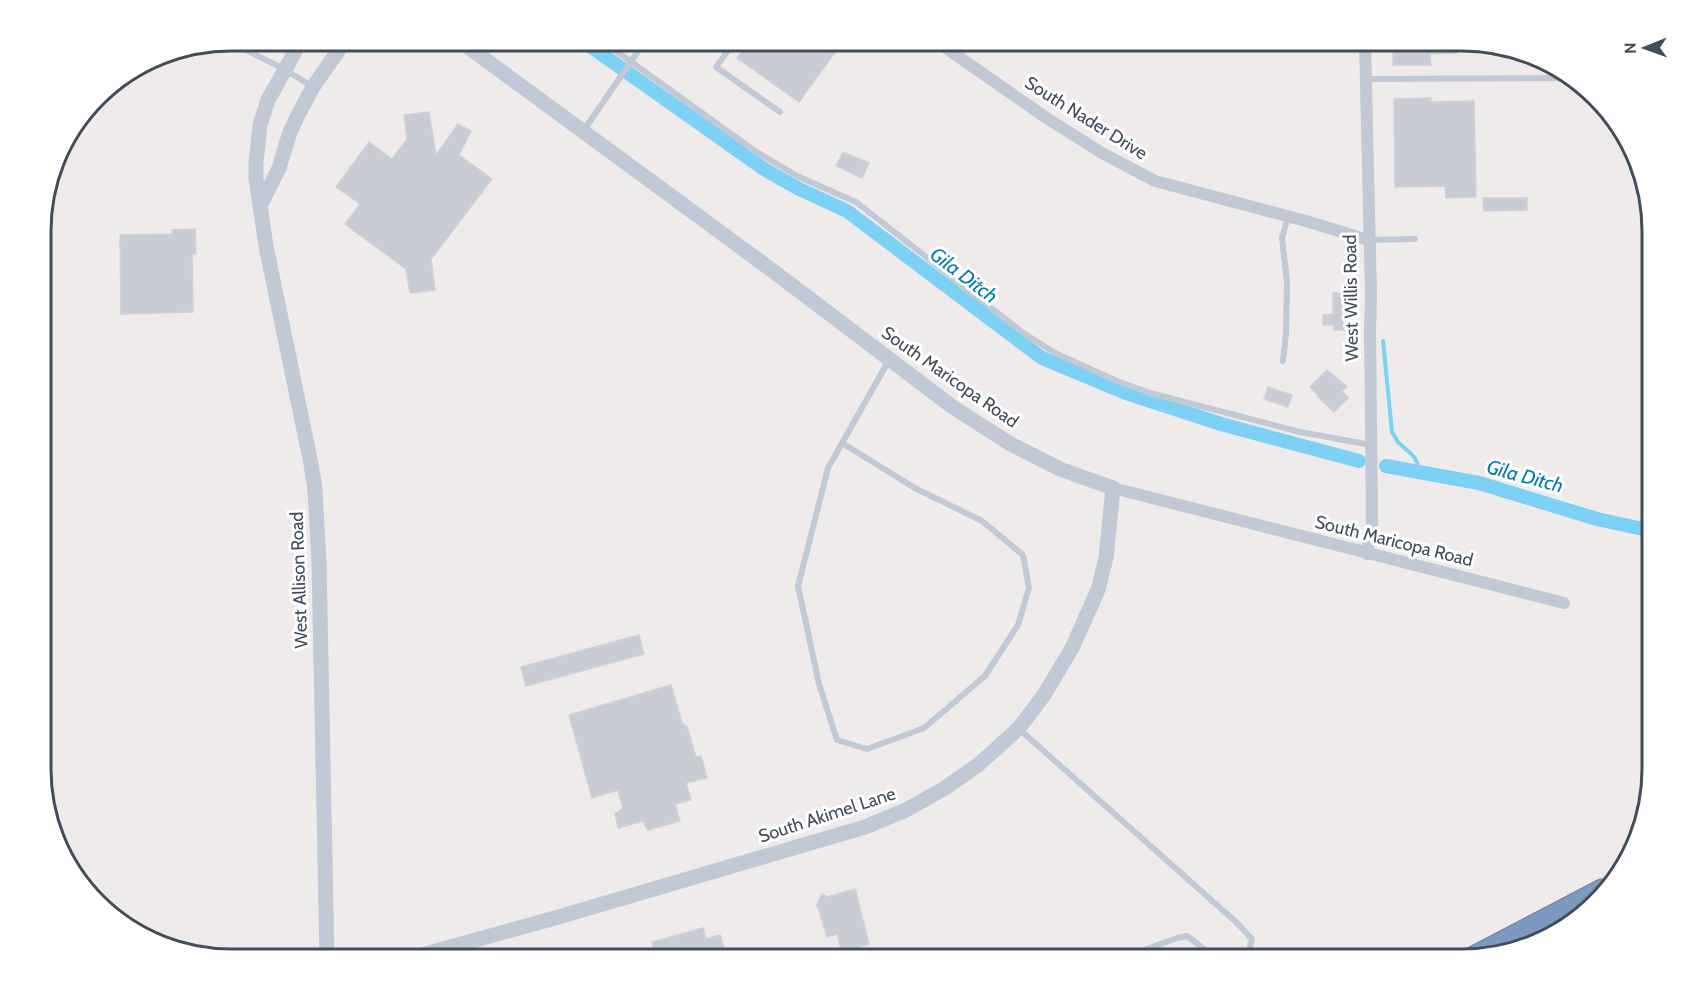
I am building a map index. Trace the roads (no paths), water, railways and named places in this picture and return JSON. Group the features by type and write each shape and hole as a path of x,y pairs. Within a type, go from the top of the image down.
{"highway":[{"path":"1496,945 1587,898"}],"street":[{"name":"West Allison Road","path":"295,51 268,100 260,125 256,179 266,246 315,490 319,562 327,949"},
{"path":"261,204 279,168 290,132 313,87 338,51"},
{"name":"South Maricopa Road","path":"475,51 584,130 954,408 1010,443 1060,470 1113,488 1564,603"},
{"name":"South Nader Drive","path":"952,51 1054,123 1102,153 1155,181 1368,240"},
{"name":"West Willis Road","path":"1365,51 1371,296 1372,524 1368,554"},
{"name":"South Akimel Lane","path":"443,949 866,826 906,810 945,788 978,765 1019,728 1044,695 1072,648 1098,590 1106,558 1113,488"}],"lane":[{"path":"248,51 285,69 313,87"},
{"path":"483,57 487,51"},
{"path":"616,51 755,151 797,176 856,202 1022,332 1056,353 1117,381 1150,393 1300,432 1371,445"},
{"path":"584,130 638,51"},
{"path":"727,51 716,67 780,112"},
{"path":"1366,79 1557,78"},
{"path":"1283,360 1287,282 1282,238 1288,217"},
{"path":"1368,240 1415,239"},
{"path":"842,443 915,488 982,522 1023,555 1029,588 1018,625 985,676 924,729 867,749 837,740 819,684 798,586 828,468 889,359"},
{"path":"1019,728 1236,922 1252,939 1249,949"},
{"path":"1147,949 1187,936 1202,949"}],"waterway":[{"name":"Gila Ditch","path":"597,51 764,169 799,189 847,211 1042,358 1126,393 1221,424 1359,461"},
{"path":"1383,341 1392,432 1397,441 1415,458 1418,472"},
{"name":"Gila Ditch","path":"1386,466 1479,483 1597,519 1642,529"}]}
